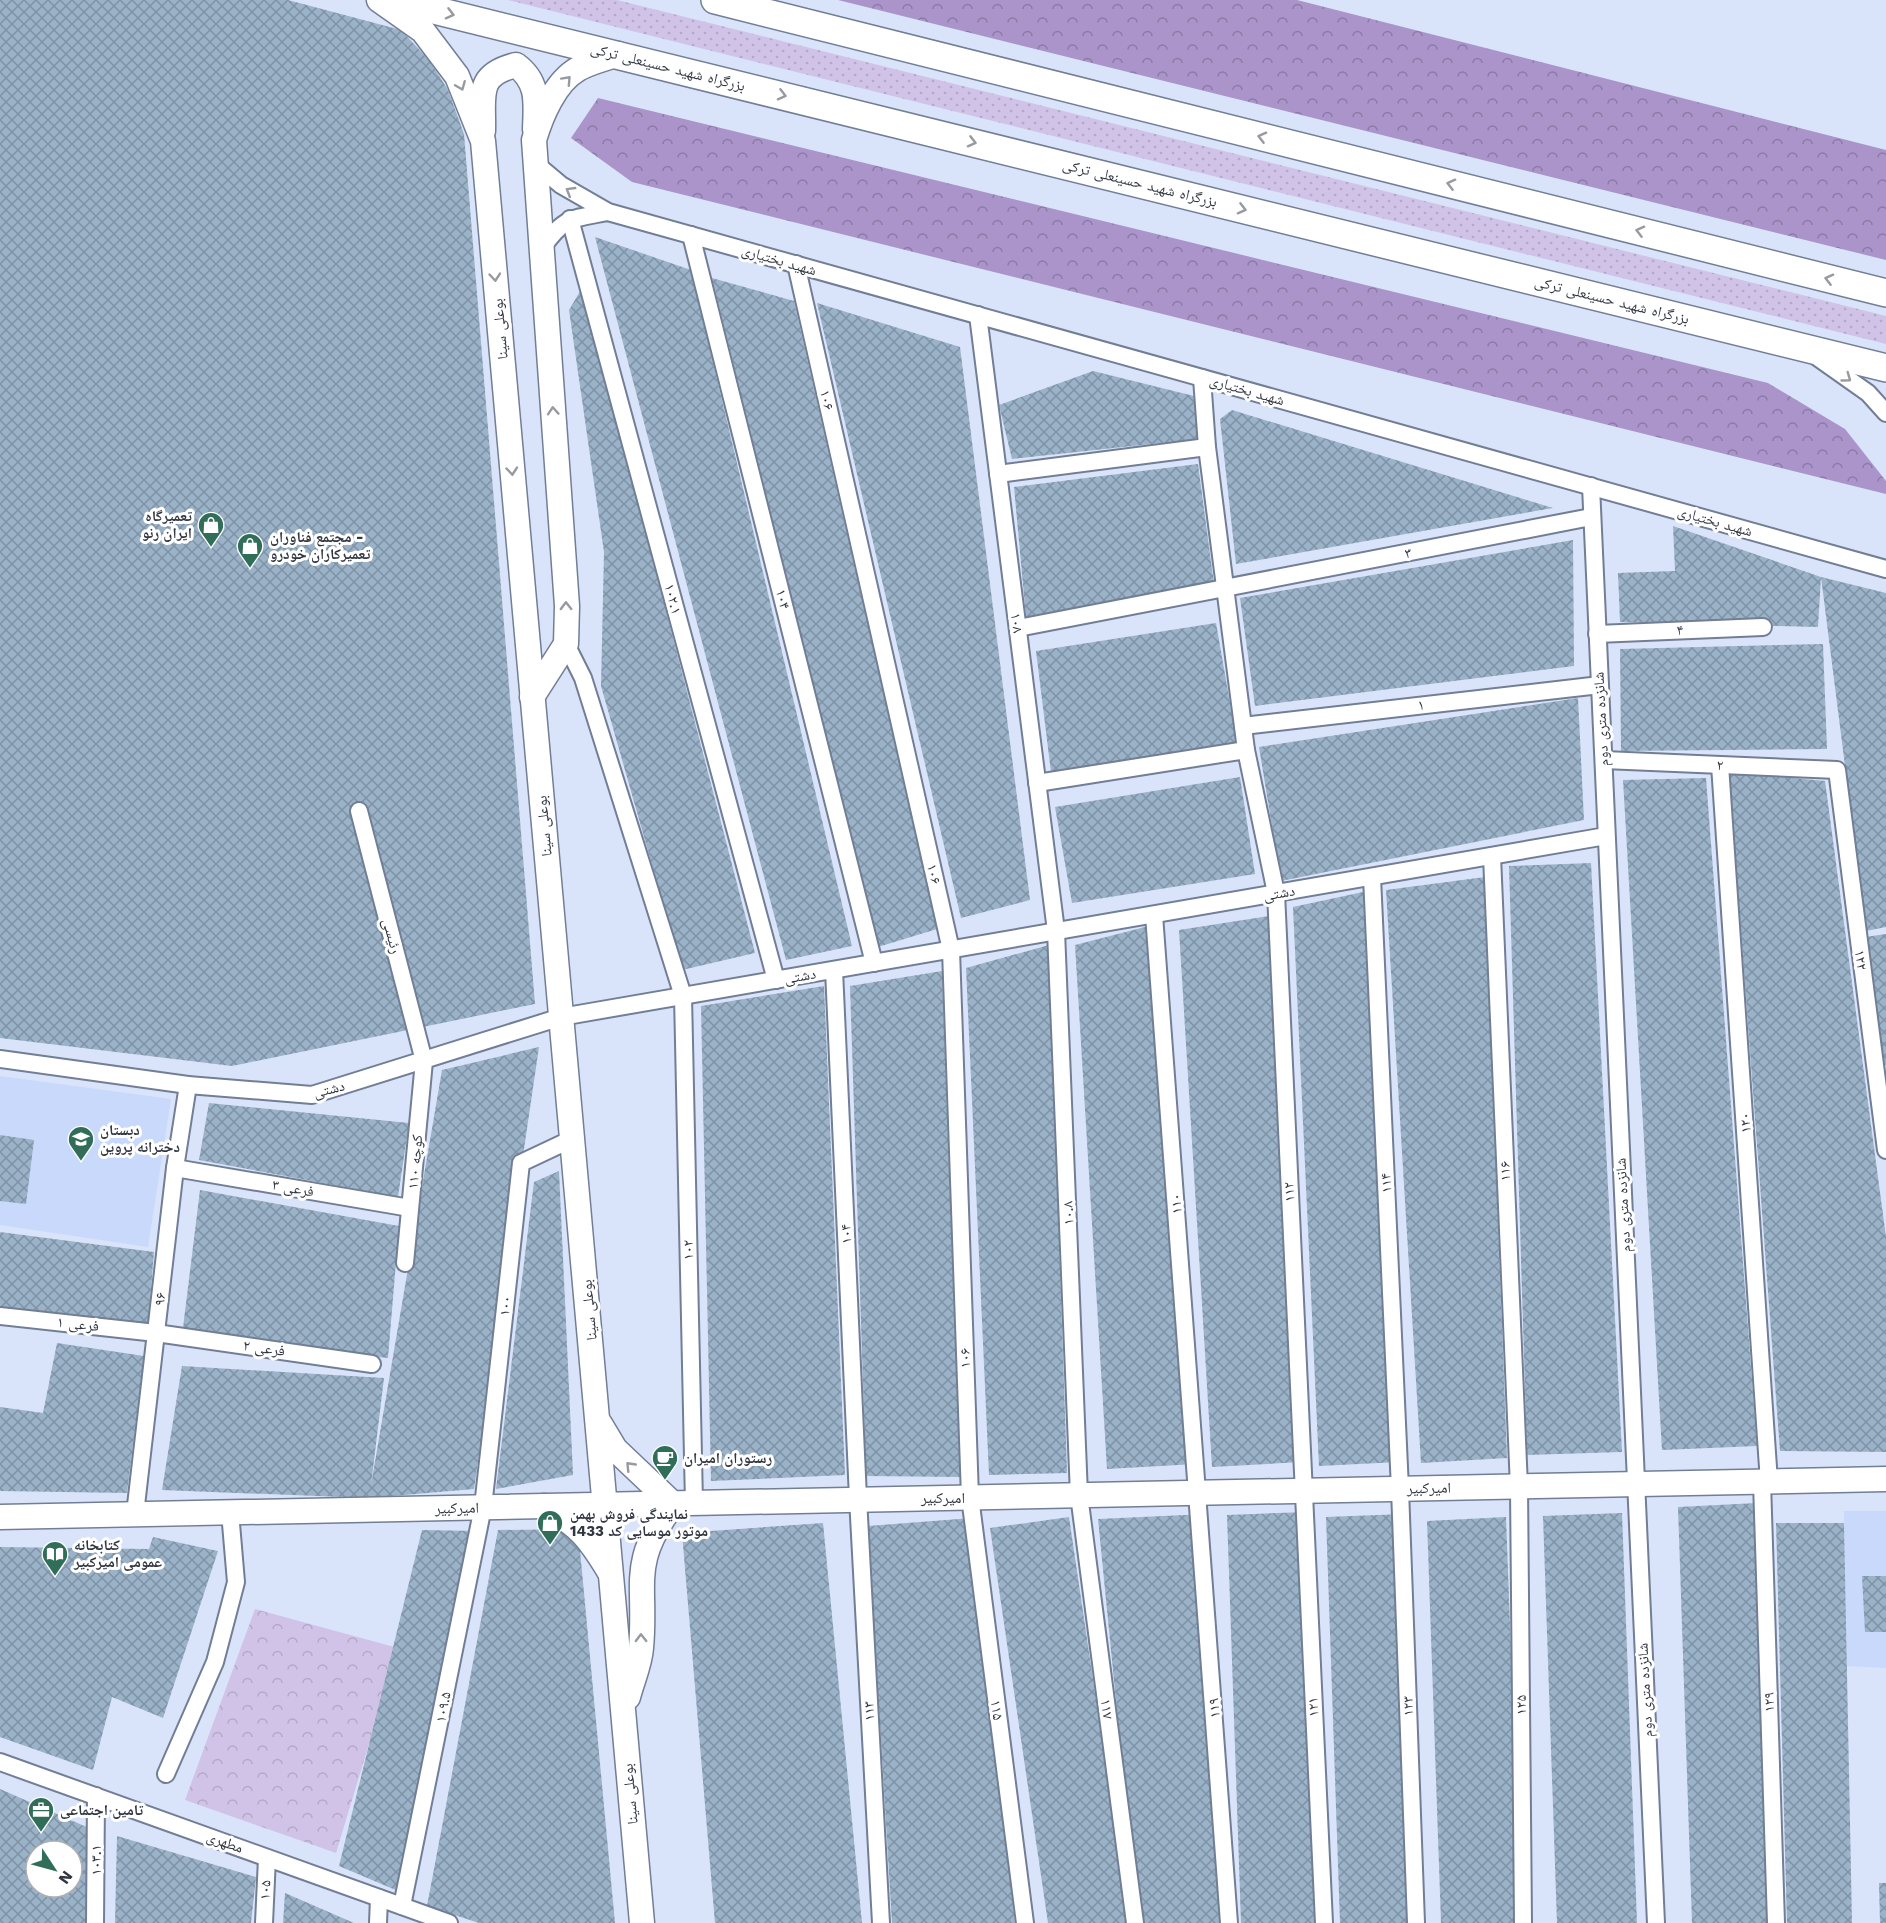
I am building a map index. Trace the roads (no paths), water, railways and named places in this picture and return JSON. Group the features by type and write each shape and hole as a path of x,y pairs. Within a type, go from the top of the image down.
{"highway":[{"name":"بزرگراه شهید حسینعلی ترکی","path":"393,0 1886,368"},
{"path":"716,0 1886,293"}],"main road":[{"name":"بوعلی سینا","path":"379,0 423,31 457,76 483,141 561,1017 574,1138 642,1923"},
{"path":"534,140 539,121 556,92 577,70 618,54"},
{"path":"483,141 484,86 496,70 516,64 529,75 536,99 534,140 567,606 566,644 532,697"},
{"path":"598,1419 615,1449 636,1472 684,1503 655,1529 643,1558 640,1589 641,1649 623,1715"},
{"name":"امیرکبیر","path":"0,1517 1886,1479"},
{"path":"544,1506 571,1521 593,1546 611,1575"}],"street":[{"path":"536,164 561,185 608,212"},
{"path":"542,248 558,226 570,219 608,212"},
{"name":"شهید بختیاری","path":"608,212 1886,569"},
{"name":"۱۰۲.۱","path":"570,219 776,980"},
{"name":"۱۰۴","path":"691,235 874,963"},
{"name":"۱۰۶","path":"796,264 951,950 970,1497"},
{"name":"۱۰۸","path":"978,315 1056,931"},
{"path":"1805,348 1868,393 1886,413"},
{"name":"۱۱۲","path":"1202,378 1207,447 1246,750 1276,893 1302,1491"},
{"path":"998,474 1207,447"},
{"name":"شانزده متری دوم","path":"1590,486 1656,1923"},
{"name":"۳","path":"1018,628 1591,518"},
{"name":"۴","path":"1597,634 1763,627"},
{"name":"۱۰۲","path":"566,644 583,678 682,996 684,1503"},
{"name":"۱","path":"1243,726 1600,685"},
{"path":"1038,783 1246,750"},
{"name":"۲","path":"1604,760 1837,770"},
{"name":"۱۲۰","path":"1720,765 1765,1482"},
{"name":"۱۲۲","path":"1837,770 1886,1150"},
{"name":"رئیسی","path":"359,812 424,1061"},
{"name":"دشتی","path":"0,1059 188,1085 312,1095 561,1017 1606,836"},
{"name":"۱۱۶","path":"1492,856 1519,1486"},
{"name":"۱۱۴","path":"1372,877 1400,1489"},
{"name":"۱۱۰","path":"1154,915 1198,1493"},
{"name":"۱۰.۸","path":"1056,931 1079,1496"},
{"name":"۱۰۴","path":"834,970 858,1498"},
{"name":"کوچه ۱۱۰","path":"405,1263 424,1061"},
{"name":"۹۶","path":"135,1514 174,1168 188,1085"},
{"name":"۱۰۰","path":"483,1507 521,1163 574,1138"},
{"name":"فرعی ۳","path":"174,1168 411,1208"},
{"name":"فرعی ۱","path":"0,1316 156,1333"},
{"name":"فرعی ۲","path":"156,1333 372,1364"},
{"name":"۱۲۹","path":"1765,1482 1776,1923"},
{"name":"۱۲۵","path":"1519,1486 1523,1923"},
{"name":"۱۲۳","path":"1400,1489 1416,1923"},
{"name":"۱۲۱","path":"1302,1491 1324,1923"},
{"name":"۱۱۹","path":"1198,1493 1229,1923"},
{"name":"۱۱۷","path":"1079,1496 1135,1923"},
{"name":"۱۱۵","path":"970,1497 1025,1923"},
{"name":"۱۱۳","path":"858,1498 881,1923"},
{"name":"۱۰۹.۵","path":"402,1906 483,1507"},
{"path":"166,1774 215,1662 236,1582 230,1512"},
{"name":"مطهری","path":"0,1762 449,1923"},
{"name":"۱۰۳.۱","path":"95,1923 96,1796"},
{"name":"۱۰۵","path":"264,1923 267,1858"},
{"path":"378,1923 379,1898"}],"place":[{"name":"تعمیرگاه ایران رنو","path":"211,548"},
{"name":"مجتمع فناوران - تعمیرکاران خودرو","path":"250,569"},
{"name":"دبستان دخترانه پروین","path":"81,1162"},
{"name":"رستوران امیران","path":"665,1481"},
{"name":"نمایندگی فروش بهمن موتور موسایی کد 1433","path":"550,1546"},
{"name":"کتابخانه عمومی امیرکبیر","path":"55,1577"},
{"name":"تامین اجتماعی","path":"41,1833"}]}
